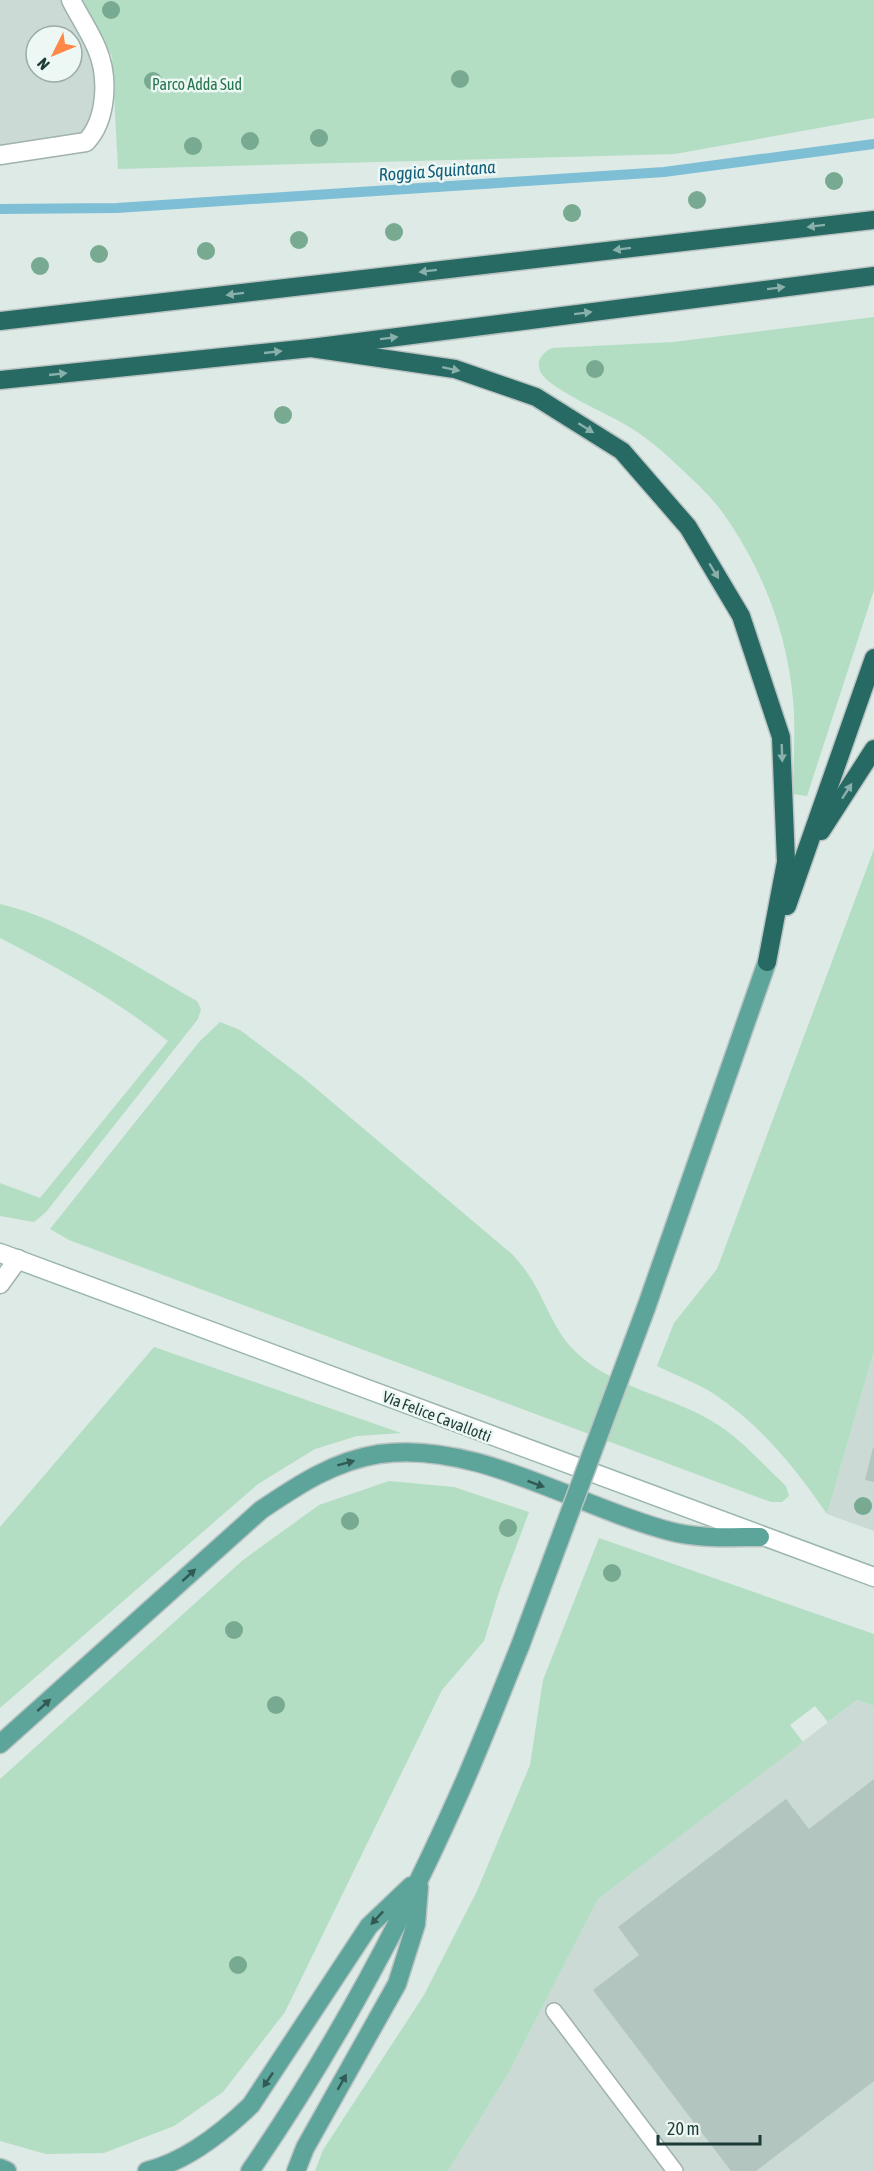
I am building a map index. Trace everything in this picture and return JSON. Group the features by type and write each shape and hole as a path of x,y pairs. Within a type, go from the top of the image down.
{"highway":[{"path":"0,321 874,220"},
{"path":"0,380 310,348 874,276"},
{"path":"310,348 455,369 536,397 622,451 688,527 741,616 781,737 786,862 767,962"},
{"path":"767,962 874,658"},
{"path":"804,858 874,749"}],"main road":[{"path":"249,2171 288,2116 420,1879 460,1792 520,1646 646,1308 767,962"},
{"path":"0,1744 261,1510 306,1479 338,1465 379,1454 413,1453 452,1457 491,1467 671,1532 726,1538 760,1537"},
{"path":"147,2171 164,2167 195,2149 227,2128 251,2105 369,1926 392,1902 420,1879"},
{"path":"296,2171 305,2148 397,1984 416,1924 420,1879"},
{"path":"0,2168 6,2171"}],"street":[{"path":"0,155 86,142 102,115 104,88 98,51 71,0"},
{"name":"Via Felice Cavallotti","path":"0,1253 760,1537 874,1577"},
{"path":"0,1284 18,1259"}],"lane":[{"path":"554,2011 675,2171"}],"shaded area":[{"path":"0,0 71,0 80,24 24,24 24,84 84,84 84,35 104,88 92,136 0,155"},
{"path":"874,1351 874,1531 827,1514"},
{"path":"857,1700 874,1706 874,2171 448,2171 509,2072 598,1899"}],"green space":[{"name":"Parco Adda Sud","path":"82,0 874,0 874,118 675,154 118,169 112,56"},
{"path":"874,317 874,590 807,796 793,794 794,711 790,674 778,625 761,578 750,556 713,500 665,453 626,425 580,401 546,379 539,369 539,361 545,352 552,348 673,342"},
{"path":"874,849 874,1351 827,1514 777,1449 731,1406 707,1390 657,1366 674,1323 717,1269"},
{"path":"0,904 50,921 101,946 197,1001 201,1009 198,1019 46,1212 34,1222 0,1216 0,1183 40,1198 168,1041 87,985 0,938"},
{"path":"220,1022 240,1030 306,1080 513,1255 530,1277 565,1340 586,1361 620,1381 693,1411 721,1427 786,1486 789,1496 782,1502 771,1502 69,1240 50,1229 199,1042"},
{"path":"154,1347 401,1433 357,1436 315,1449 258,1484 0,1708 0,1527"},
{"path":"389,1481 454,1487 529,1512 499,1592 484,1641 442,1690 285,2012 223,2092 174,2126 104,2153 46,2154 0,2141 0,1779 243,1560 319,1505"},
{"path":"599,1538 874,1634 874,1706 857,1700 828,1722 815,1706 790,1725 803,1742 598,1899 509,2072 448,2171 315,2171 323,2150 424,1995 477,1891 530,1765 543,1680"}],"building":[{"path":"874,1448 874,1482 865,1480"},
{"path":"874,1779 874,2081 756,2171 731,2171 593,1990 639,1955 618,1927 786,1799 809,1829"}],"waterway":[{"name":"Roggia Squintana","path":"0,209 117,208 664,172 874,144"}]}
